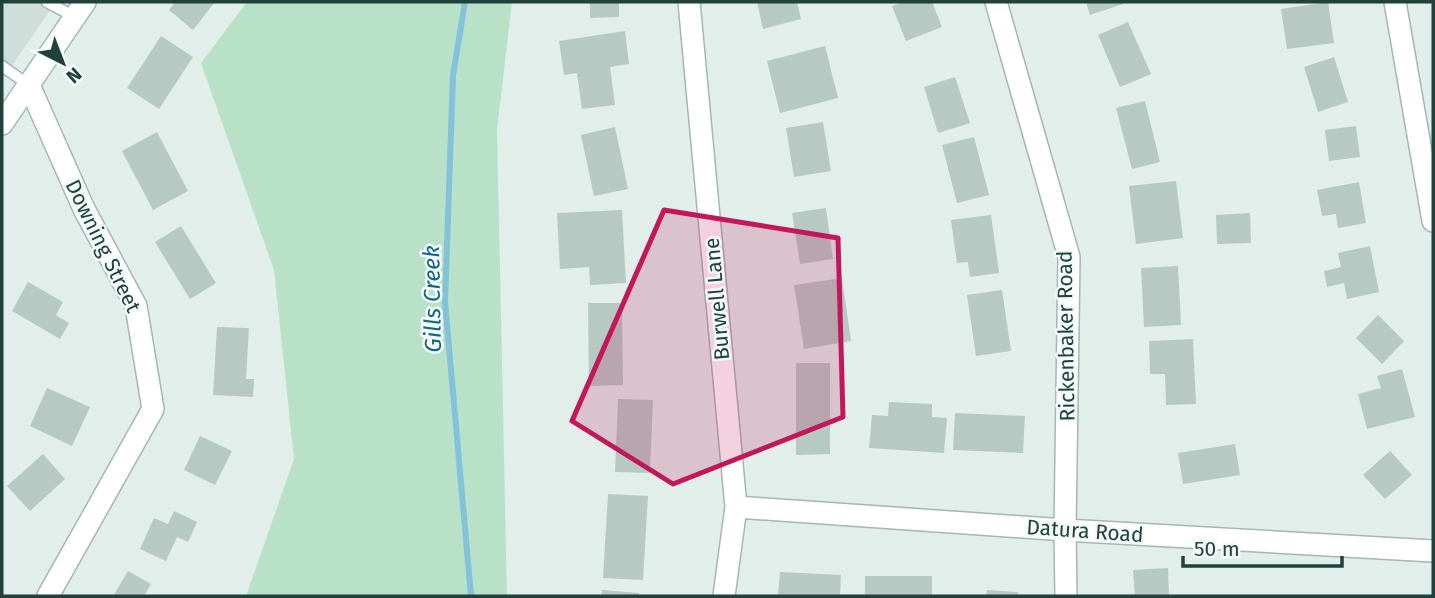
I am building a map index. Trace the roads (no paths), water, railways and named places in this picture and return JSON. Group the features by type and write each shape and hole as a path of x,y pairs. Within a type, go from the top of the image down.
{"street":[{"name":"Burwell Lane","path":"689,2 736,507 724,596"},
{"name":"Rickenbaker Road","path":"996,2 1069,257 1066,596"},
{"path":"1395,2 1433,221"},
{"path":"2,124 80,9"},
{"name":"Downing Street","path":"29,85 84,209 136,306 153,408 48,596"},
{"name":"Datura Road","path":"736,507 1065,530 1433,551"}],"lane":[{"path":"47,2 80,9"},
{"path":"2,66 29,85"}],"waterway":[{"name":"Gills Creek","path":"465,2 453,75 445,302 471,596"}]}
